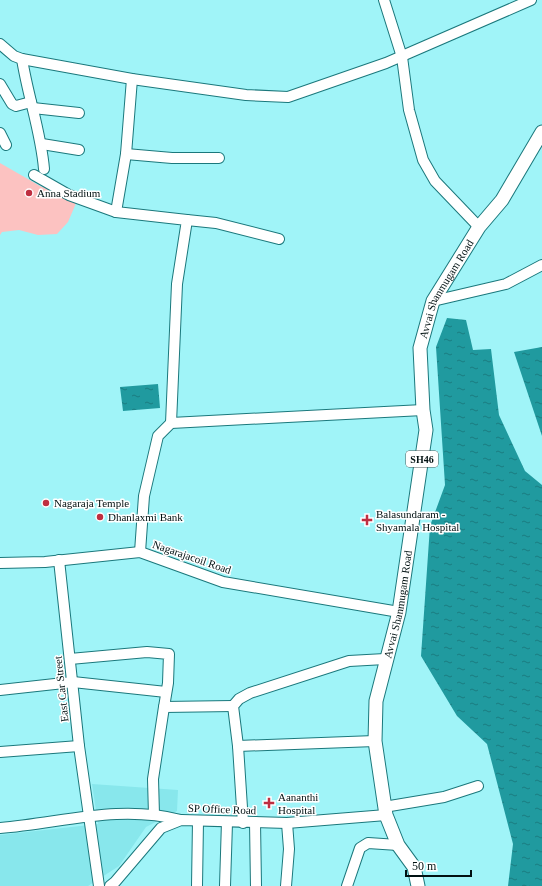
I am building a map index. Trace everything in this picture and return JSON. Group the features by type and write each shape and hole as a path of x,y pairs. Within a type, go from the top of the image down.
{"main road":[{"name":"Avvai Shanmugam Road","path":"418,886 414,867 398,845 385,811 375,741 376,701 385,659 399,612 426,430 423,410 420,348 433,301 478,227 502,200 542,132"}],"street":[{"path":"384,0 402,57 409,110 423,160 435,181 478,227"},
{"path":"0,44 14,56 22,59 132,79 246,95 288,97 402,57 531,0"},
{"path":"22,59 42,144 44,169"},
{"path":"116,212 126,154 132,79"},
{"path":"0,84 12,104 16,106 32,105 79,114"},
{"path":"0,133 6,145"},
{"path":"42,144 79,150"},
{"path":"126,154 172,158 219,158"},
{"path":"34,175 69,195 116,212 216,222 279,240"},
{"path":"171,423 176,284 187,220"},
{"path":"433,301 506,284 542,265"},
{"path":"140,552 144,496 158,436 171,423 423,410"},
{"name":"Nagarajacoil Road","path":"0,563 59,560 140,552 223,582 399,612"},
{"name":"East Car Street","path":"59,560 79,746 99,886"},
{"path":"70,660 147,652 169,654 166,692 153,779 154,814"},
{"path":"243,823 238,746 233,706 239,699 250,693 349,661 385,659"},
{"path":"0,690 73,682 166,692"},
{"path":"164,707 233,706"},
{"path":"238,746 375,741"},
{"path":"0,752 79,746"},
{"name":"SP Office Road","path":"110,886 161,828 181,820 243,823 287,823 385,811 444,798 478,786"},
{"path":"0,828 89,815 134,813 154,814 181,820"},
{"path":"197,886 198,821"},
{"path":"225,886 227,822"},
{"path":"255,822 256,886"},
{"path":"286,886 289,849 287,823"},
{"path":"348,886 360,848 363,845 368,843 398,845"}],"shaded area":[{"name":"Anna Stadium","path":"0,163 40,186 77,201 68,222 57,234 38,235 19,230 2,232 0,235"},
{"path":"92,784 178,790 177,811 146,827 119,866 88,886 0,886 0,835 98,824"}],"water":[{"path":"447,318 466,320 473,350 491,349 499,415 525,471 542,485 542,886 508,886 513,844 487,744 457,716 421,656 430,526 445,485 436,347"},
{"path":"542,347 542,436 514,352"},
{"path":"158,384 160,408 123,411 120,387"}],"place":[{"name":"Anna Stadium","path":"29,193"},
{"name":"Nagaraja Temple","path":"46,503"},
{"name":"Dhanlaxmi Bank","path":"100,517"},
{"name":"Balasundaram - Shyamala Hospital","path":"367,520"},
{"name":"Aananthi Hospital","path":"269,803"}]}
